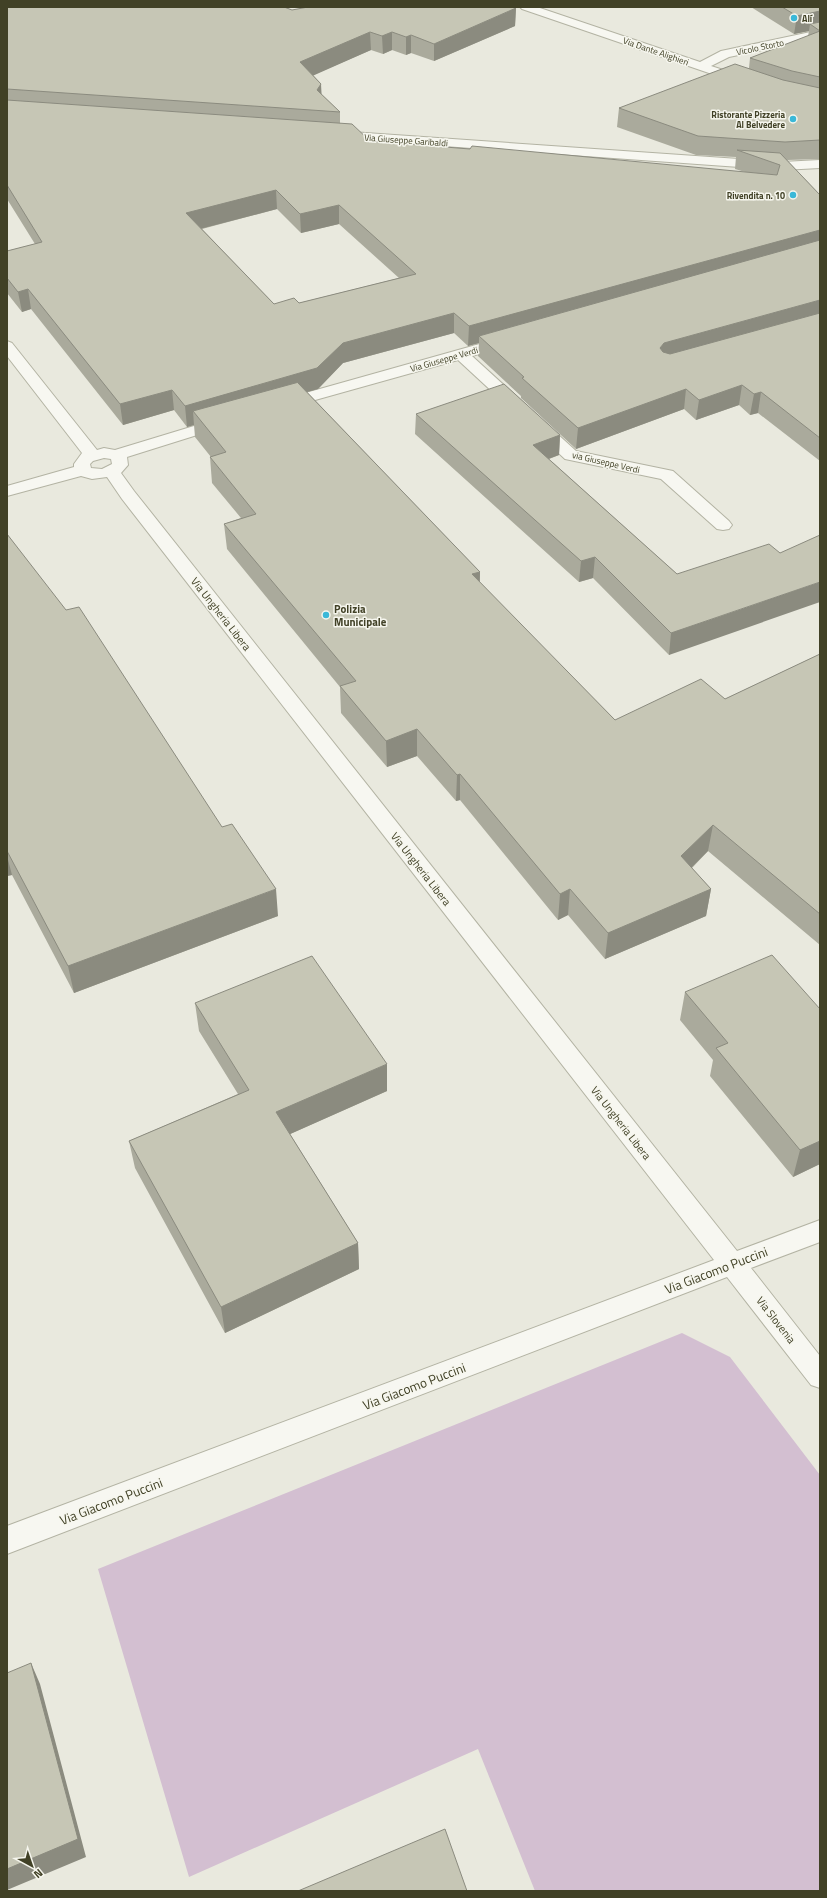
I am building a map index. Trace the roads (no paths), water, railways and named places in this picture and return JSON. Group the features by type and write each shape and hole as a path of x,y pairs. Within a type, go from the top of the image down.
{"street":[{"name":"Via Dante Alighieri","path":"533,8 757,85"},
{"name":"Vicolo Storto","path":"702,66 725,54 820,34"},
{"name":"Via Giuseppe Garibaldi","path":"328,135 782,166 820,164"},
{"name":"Via Giuseppe Garibaldi","path":"782,166 820,175"},
{"path":"782,166 793,179"},
{"name":"Via Giuseppe Verdi","path":"272,408 522,337"},
{"path":"7,346 92,455"},
{"name":"via Giuseppe Verdi","path":"461,354 571,456 667,476 723,525"},
{"path":"114,464 104,453 92,455 84,460 82,467 88,473 100,475 114,464 151,443 234,418"},
{"name":"Via Ungheria Libera","path":"114,464 128,496 732,1264"},
{"path":"7,491 84,470"},
{"name":"Via Giacomo Puccini","path":"7,1540 820,1231"},
{"name":"Via Slovenia","path":"732,1264 820,1376"}],"place":[{"name":"Alí","path":"794,18"},
{"name":"Ristorante Pizzeria Al Belvedere","path":"793,119"},
{"name":"Rivendita n. 10","path":"793,195"},
{"name":"Polizia Municipale","path":"326,615"}]}
